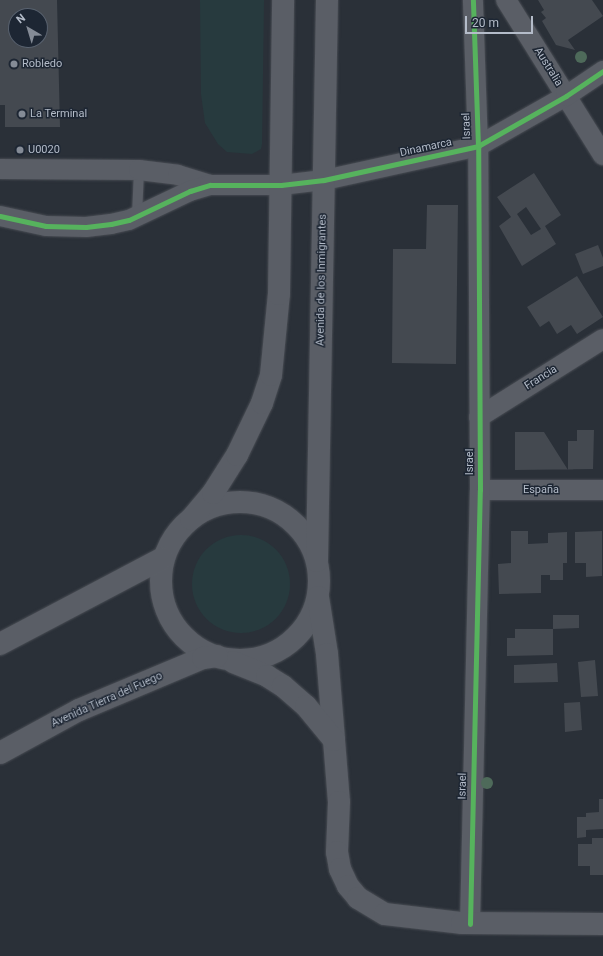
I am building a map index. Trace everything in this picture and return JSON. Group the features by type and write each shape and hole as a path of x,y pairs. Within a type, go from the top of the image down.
{"street":[{"path":"283,0 278,315 271,375 262,403 237,455 213,493 191,519 179,530 163,558 161,587 170,618 180,633 193,644 267,676 283,686 306,706 334,740"},
{"name":"Avenida de los Inmigrantes","path":"318,597 317,561 326,0"},
{"name":"Israel","path":"470,924 480,490 478,146 474,0"},
{"name":"Australia","path":"506,0 603,155"},
{"name":"Dinamarca","path":"210,185 281,185 324,180 478,146 566,96 603,71"},
{"path":"0,169 139,170 178,175 210,185"},
{"path":"0,216 40,225 86,227 111,224 137,216 190,191 210,185"},
{"name":"Francia","path":"479,417 603,339"},
{"name":"España","path":"480,490 603,490"},
{"path":"191,519 218,504 239,501 259,504 278,511 295,523 308,539 317,561"},
{"path":"0,644 163,558"},
{"path":"318,597 327,654 339,802 337,852 340,869 348,886 368,905 385,914 470,924 603,924"},
{"path":"221,657 245,660 263,656 280,649 306,625 318,597"},
{"name":"Avenida Tierra del Fuego","path":"0,753 79,710 203,658 221,657"}],"lane":[{"path":"137,216 139,170"}],"green space":[{"path":"200,0 264,0 262,144 261,149 252,154 227,152 218,144 205,123 201,94"},
{"path":"241,535 260,539 275,550 286,565 290,584 286,603 275,618 260,629 241,633 222,629 207,618 196,603 192,584 196,565 207,550 222,539"}],"building":[{"path":"0,0 57,0 60,127 5,127 5,105 0,105"},
{"path":"538,0 592,0 603,16 568,40 575,50 556,45 542,21 546,18 541,12 544,10"},
{"path":"534,173 561,215 545,226 556,244 522,266 499,226 511,217 497,197","holes":["526,207 541,229 531,235 517,214"]},
{"path":"427,205 458,205 456,364 392,363 393,249 426,249"},
{"path":"598,245 603,258 603,266 583,274 575,254"},
{"path":"577,276 603,317 577,334 571,325 557,334 549,321 540,327 527,307"},
{"path":"577,430 594,430 593,469 568,469 568,441 577,441"},
{"path":"515,432 544,432 568,469 515,470"},
{"path":"511,531 528,531 528,544 548,543 548,533 567,532 567,563 563,563 563,580 550,580 550,575 541,575 541,593 499,594 498,564 511,563"},
{"path":"602,531 602,576 586,577 586,563 575,563 575,532"},
{"path":"553,615 579,615 579,628 553,629"},
{"path":"515,629 553,629 553,655 507,656 507,638 515,638"},
{"path":"595,660 598,696 581,697 578,662"},
{"path":"557,663 558,682 514,683 514,665"},
{"path":"580,702 582,730 565,732 564,703"},
{"path":"599,799 603,799 603,829 586,830 586,837 577,838 577,817 586,817 586,813 599,812"},
{"path":"592,838 603,838 603,875 590,875 590,866 578,866 578,844 592,844"}],"cycle path":[{"path":"470,924 480,490 478,146 473,0"},
{"path":"0,216 46,226 86,227 111,224 129,220 190,191 210,185 281,185 324,180 478,146 566,96 603,71"}],"place":[{"name":"Robledo","path":"14,64"},
{"name":"La Terminal","path":"22,114"},
{"name":"U0020","path":"20,150"}]}
